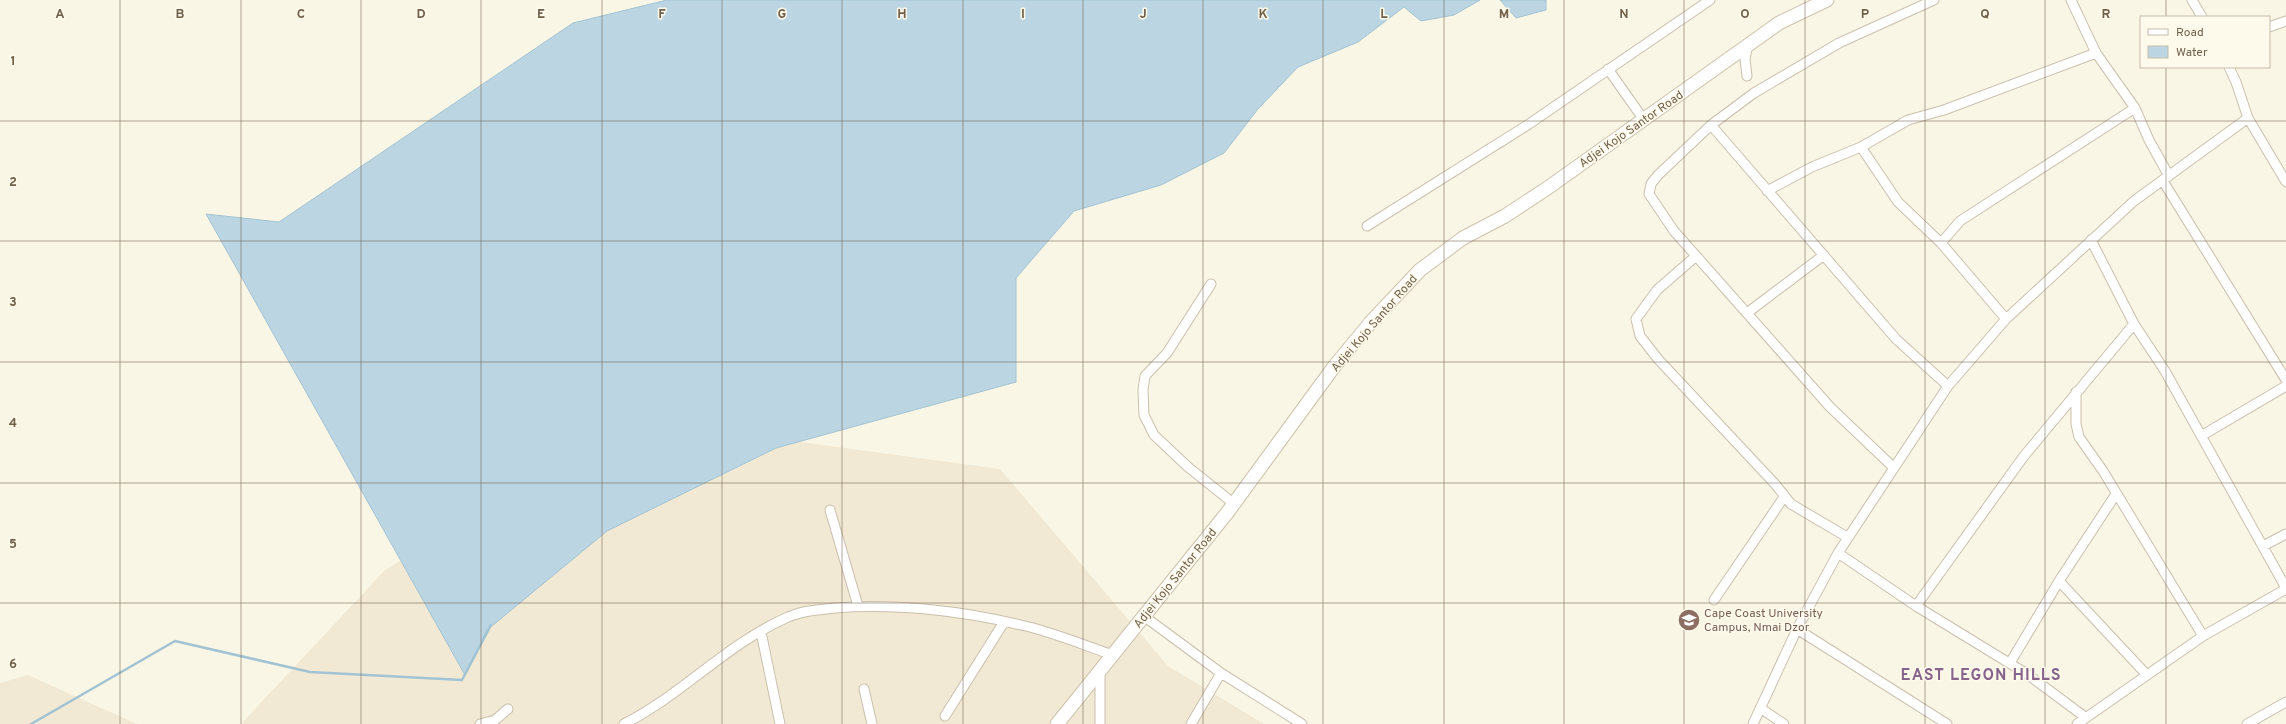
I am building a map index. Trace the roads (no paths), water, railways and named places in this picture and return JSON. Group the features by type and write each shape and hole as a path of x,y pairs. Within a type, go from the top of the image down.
{"street":[{"path":"1367,226 1529,124 1710,0"},
{"name":"Adjei Kojo Santor Road","path":"1057,724 1145,617 1233,503 1333,368 1371,322 1420,270 1463,238 1505,216 1711,73 1748,44 1791,16 1827,0"},
{"path":"1893,467 1830,407 1674,231 1649,194 1651,184 1658,175 1711,125 1754,93 1839,43 1868,28 1934,0"},
{"path":"2071,0 2096,53 2135,108 2166,179 2286,380"},
{"path":"2192,0 2201,16"},
{"path":"2270,27 2286,20"},
{"path":"1747,76 1745,59 1748,44"},
{"path":"1767,191 1812,167 1860,147 1908,120 1944,110 2096,53"},
{"path":"2229,68 2236,82 2248,118 2286,182"},
{"path":"1608,69 1644,120"},
{"path":"1941,243 1960,221 2135,108"},
{"path":"1753,724 1797,629 1847,536 1948,386 2006,319 2091,240 2134,202 2248,118"},
{"path":"1711,125 1896,339 1948,386"},
{"path":"1860,147 1898,202 1941,243 2006,319"},
{"path":"2077,724 2146,674 2203,636 2286,589 2165,371 2134,324 2091,240"},
{"path":"1747,313 1824,255"},
{"path":"1696,256 1657,290 1636,318 1640,336 1658,359 1775,484 1784,497 1798,508 1847,536"},
{"path":"1211,284 1167,353 1145,376 1143,390 1144,415 1154,435 1188,467 1233,503"},
{"path":"1916,606 2024,456 2134,324"},
{"path":"2201,436 2286,386"},
{"path":"2076,392 2076,424 2079,437 2103,471 2203,636"},
{"path":"2010,663 2059,582 2116,494"},
{"path":"1714,600 1784,497"},
{"path":"830,510 858,606"},
{"path":"2263,546 2286,534"},
{"path":"1838,553 1916,606 2010,663 2085,717"},
{"path":"2059,582 2146,674"},
{"path":"624,724 668,699 737,647 761,632 789,616 805,611 858,606 973,615 1050,634 1113,655"},
{"path":"1145,617 1221,673 1302,724"},
{"path":"945,716 1004,622"},
{"path":"1797,629 1947,724"},
{"path":"761,632 780,724"},
{"path":"1100,673 1100,724"},
{"path":"1191,724 1221,673"},
{"path":"864,689 872,724"},
{"path":"2251,723 2286,702"},
{"path":"1760,708 1784,724"},
{"path":"480,724 495,720 508,709"}],"water":[{"path":"667,0 1480,0 1454,15 1421,21 1404,7 1358,42 1298,67 1258,109 1224,153 1161,185 1074,211 1016,278 1016,382 776,448 607,531 487,630 465,675 206,214 279,222 573,23"},
{"path":"1500,0 1546,0 1546,10 1516,18"}],"waterway":[{"path":"31,724 175,641 310,672 462,680 491,625"}],"place":[{"name":"Cape Coast University Campus, Nmai Dzor","path":"1689,620"}],"district":[{"name":"EAST LEGON HILLS","path":"1981,674"}]}
